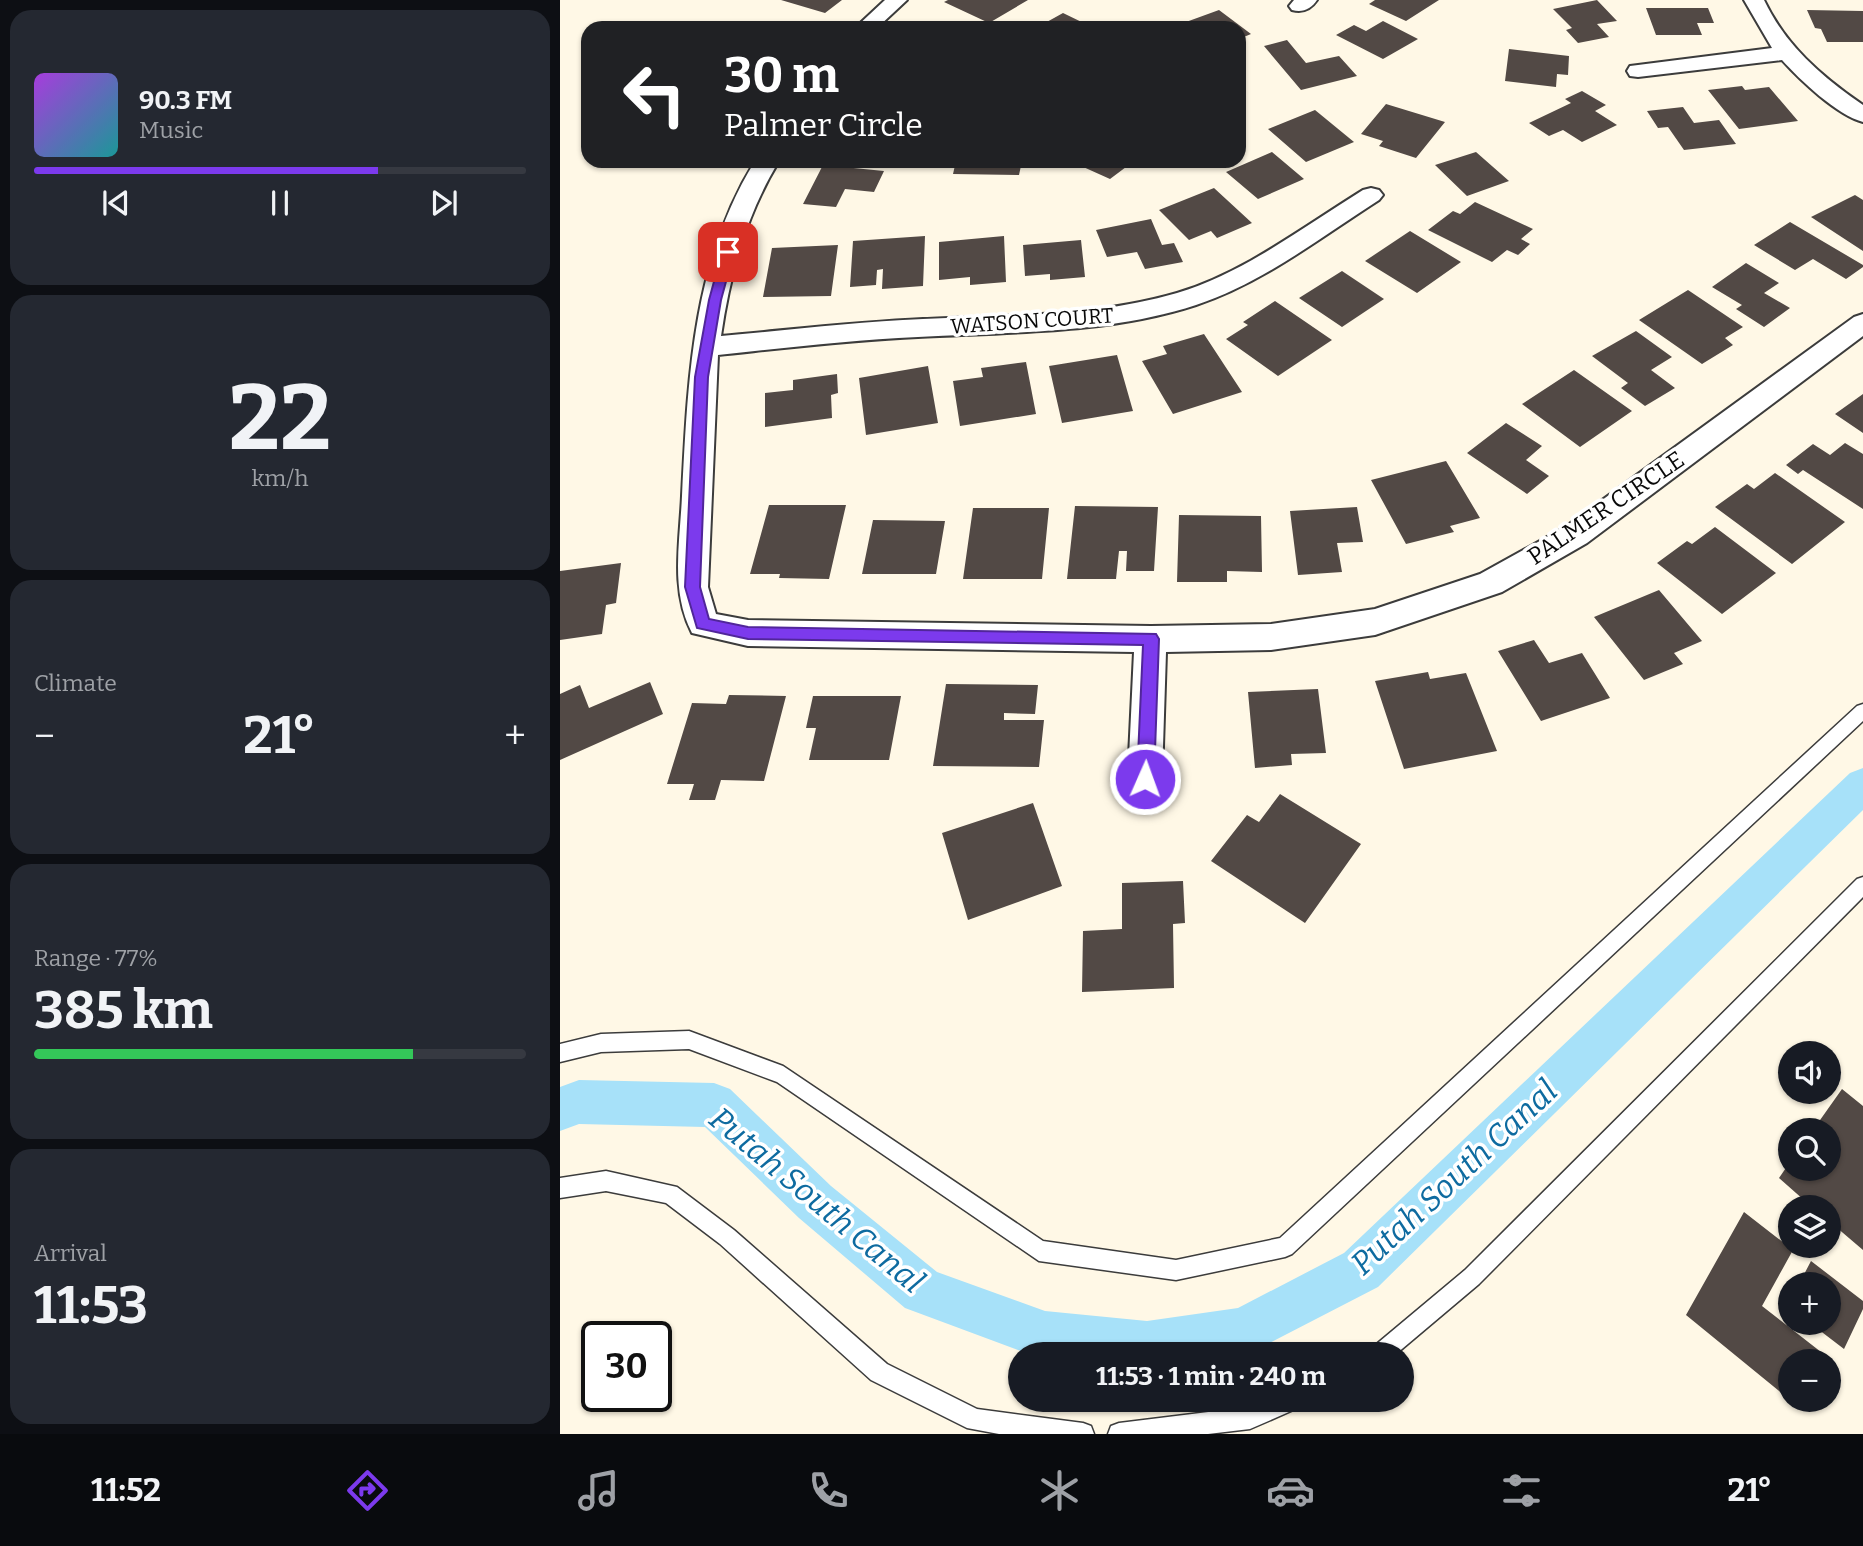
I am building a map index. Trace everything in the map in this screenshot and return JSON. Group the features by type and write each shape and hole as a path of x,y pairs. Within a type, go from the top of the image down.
{"street":[{"path":"878,21 897,0"},
{"path":"1754,0 1766,27 1786,53 1821,87 1863,115"},
{"path":"1638,71 1786,53"},
{"name":"PALMER CIRCLE","path":"764,168 734,228 705,347 693,587 703,624 748,633 1151,639 1270,637 1375,622 1491,583 1576,535 1863,323"},
{"name":"WATSON COURT","path":"705,347 914,328 1053,322 1124,314 1188,299 1238,276 1371,195"},
{"path":"1145,779 1151,639"}],"lane":[{"path":"560,1053 601,1042 689,1040 783,1076 1039,1251 1176,1270 1285,1247 1863,711"},
{"path":"1394,1342 1472,1277 1863,885"},
{"path":"560,1188 606,1181 670,1195 727,1237 879,1372 975,1420 1083,1434"},
{"path":"1119,1434 1250,1418 1263,1412"}],"building":[{"path":"781,0 842,0 825,13"},
{"path":"1028,0 992,21 985,21 944,2"},
{"path":"1375,0 1439,0 1406,21 1369,4"},
{"path":"1597,0 1617,21 1597,24 1609,37 1578,43 1566,30 1572,28 1553,9"},
{"path":"1646,8 1708,8 1714,23 1697,23 1702,35 1656,35"},
{"path":"1219,10 1234,21 1189,21"},
{"path":"1807,10 1863,11 1863,42 1827,42 1821,29 1815,28"},
{"path":"1063,13 1080,21 1049,21"},
{"path":"1383,21 1418,39 1383,59 1336,35 1354,25 1366,31"},
{"path":"1287,40 1306,63 1339,56 1357,76 1301,90 1264,46"},
{"path":"1509,49 1569,56 1568,75 1557,74 1556,87 1505,81"},
{"path":"1742,86 1745,90 1769,87 1798,121 1739,129 1708,90"},
{"path":"1582,91 1606,105 1595,111 1617,125 1582,142 1563,130 1549,136 1529,123 1571,103 1565,99"},
{"path":"1386,104 1445,122 1416,158 1379,146 1383,141 1361,134"},
{"path":"1683,107 1694,123 1719,120 1736,144 1684,150 1668,127 1658,128 1647,111"},
{"path":"1315,110 1354,142 1306,162 1268,129"},
{"path":"1272,152 1304,179 1258,199 1226,172 1235,168 1246,168 1246,163"},
{"path":"1476,152 1509,181 1467,196 1435,165"},
{"path":"821,168 884,171 874,192 845,189 836,207 803,204"},
{"path":"954,168 1020,168 1019,175 953,174"},
{"path":"1086,168 1125,168 1110,179"},
{"path":"1214,188 1252,223 1217,238 1211,231 1189,240 1159,210"},
{"path":"1855,195 1863,200 1863,251 1811,217"},
{"path":"1475,202 1533,229 1521,239 1530,244 1518,255 1507,250 1492,262 1428,230 1453,211 1460,214"},
{"path":"1151,219 1162,245 1174,243 1183,262 1145,269 1137,252 1107,257 1096,230"},
{"path":"1790,222 1863,267 1846,279 1813,259 1795,270 1754,245"},
{"path":"1410,231 1461,262 1417,293 1365,261"},
{"path":"925,236 923,286 882,289 883,269 877,270 876,285 850,287 853,241"},
{"path":"1004,236 1006,282 970,285 970,277 939,280 939,242"},
{"path":"1081,240 1085,277 1050,280 1050,274 1025,276 1023,245"},
{"path":"838,245 831,296 763,297 772,248"},
{"path":"1746,263 1779,283 1764,293 1790,308 1764,327 1736,309 1742,305 1712,287"},
{"path":"1342,271 1384,299 1342,327 1299,298"},
{"path":"1688,290 1743,327 1725,338 1733,345 1702,364 1639,320"},
{"path":"1275,301 1332,340 1278,376 1226,339 1248,325 1243,322"},
{"path":"1636,331 1672,357 1651,370 1675,388 1645,406 1621,388 1628,383 1592,356"},
{"path":"1204,334 1242,392 1173,414 1142,361 1167,354 1163,346"},
{"path":"1117,355 1133,411 1062,423 1049,366"},
{"path":"1026,362 1036,414 960,426 953,381 983,377 981,368"},
{"path":"928,366 938,423 866,435 859,378"},
{"path":"1574,370 1632,411 1580,447 1522,404"},
{"path":"837,374 838,393 831,395 832,418 765,427 765,393 793,390 793,380"},
{"path":"1863,394 1863,433 1835,414"},
{"path":"1506,423 1542,446 1526,460 1549,476 1527,494 1467,453"},
{"path":"1845,443 1863,454 1863,509 1803,470 1798,474 1786,465 1813,444 1830,455"},
{"path":"1446,461 1480,518 1450,526 1454,532 1406,544 1371,480"},
{"path":"1775,473 1845,522 1792,564 1715,507 1747,484 1754,489"},
{"path":"769,505 846,505 829,579 779,578 780,574 750,574"},
{"path":"1075,506 1158,507 1154,571 1126,571 1127,551 1119,551 1116,579 1067,579"},
{"path":"1357,507 1363,542 1337,543 1342,572 1298,575 1290,511"},
{"path":"973,508 1049,508 1042,579 963,579"},
{"path":"1179,515 1261,516 1262,572 1227,571 1227,582 1177,582"},
{"path":"873,520 945,521 936,574 862,574"},
{"path":"1715,527 1776,573 1722,614 1657,563 1687,541 1692,544"},
{"path":"621,563 616,603 606,605 602,634 560,640 560,571"},
{"path":"1659,590 1702,641 1674,653 1683,664 1644,680 1594,617"},
{"path":"1534,640 1549,663 1582,653 1610,698 1541,721 1498,651"},
{"path":"1428,672 1430,679 1466,673 1497,751 1404,769 1375,681"},
{"path":"650,682 663,714 560,760 560,694 580,685 589,708"},
{"path":"946,684 1038,685 1035,714 1004,713 1004,720 1044,720 1039,767 933,766"},
{"path":"1318,689 1326,753 1291,754 1292,765 1255,768 1248,692"},
{"path":"729,695 786,696 764,781 721,780 715,800 689,800 694,784 667,784 692,703 726,704"},
{"path":"813,696 901,696 889,760 809,760 816,728 806,728"},
{"path":"1280,794 1361,844 1305,923 1211,861 1247,815 1259,822"},
{"path":"1033,803 1062,886 968,920 942,833"},
{"path":"1183,881 1185,923 1173,924 1174,988 1082,992 1083,931 1122,929 1122,883"},
{"path":"1841,1090 1863,1106 1863,1250 1841,1231 1841,1195 1798,1195 1782,1181 1841,1181 1841,1118 1821,1118 1831,1104 1841,1104"},
{"path":"1744,1212 1778,1238 1778,1258 1789,1258 1781,1272 1778,1272 1778,1277 1762,1306 1778,1318 1778,1335 1799,1335 1817,1349 1778,1349 1778,1390 1686,1315"},
{"path":"1811,1261 1825,1272 1805,1272"},
{"path":"1841,1284 1863,1301 1863,1309 1844,1349 1826,1335 1841,1335"}],"waterway":[{"name":"Putah South Canal","path":"560,1109 579,1102 714,1105 815,1202 922,1291 1045,1336 1147,1346 1243,1332 1361,1270 1863,785"}],"route":[{"path":"728,252 705,347 702,377 693,587 703,624 748,633 1151,639 1145,779"}]}
